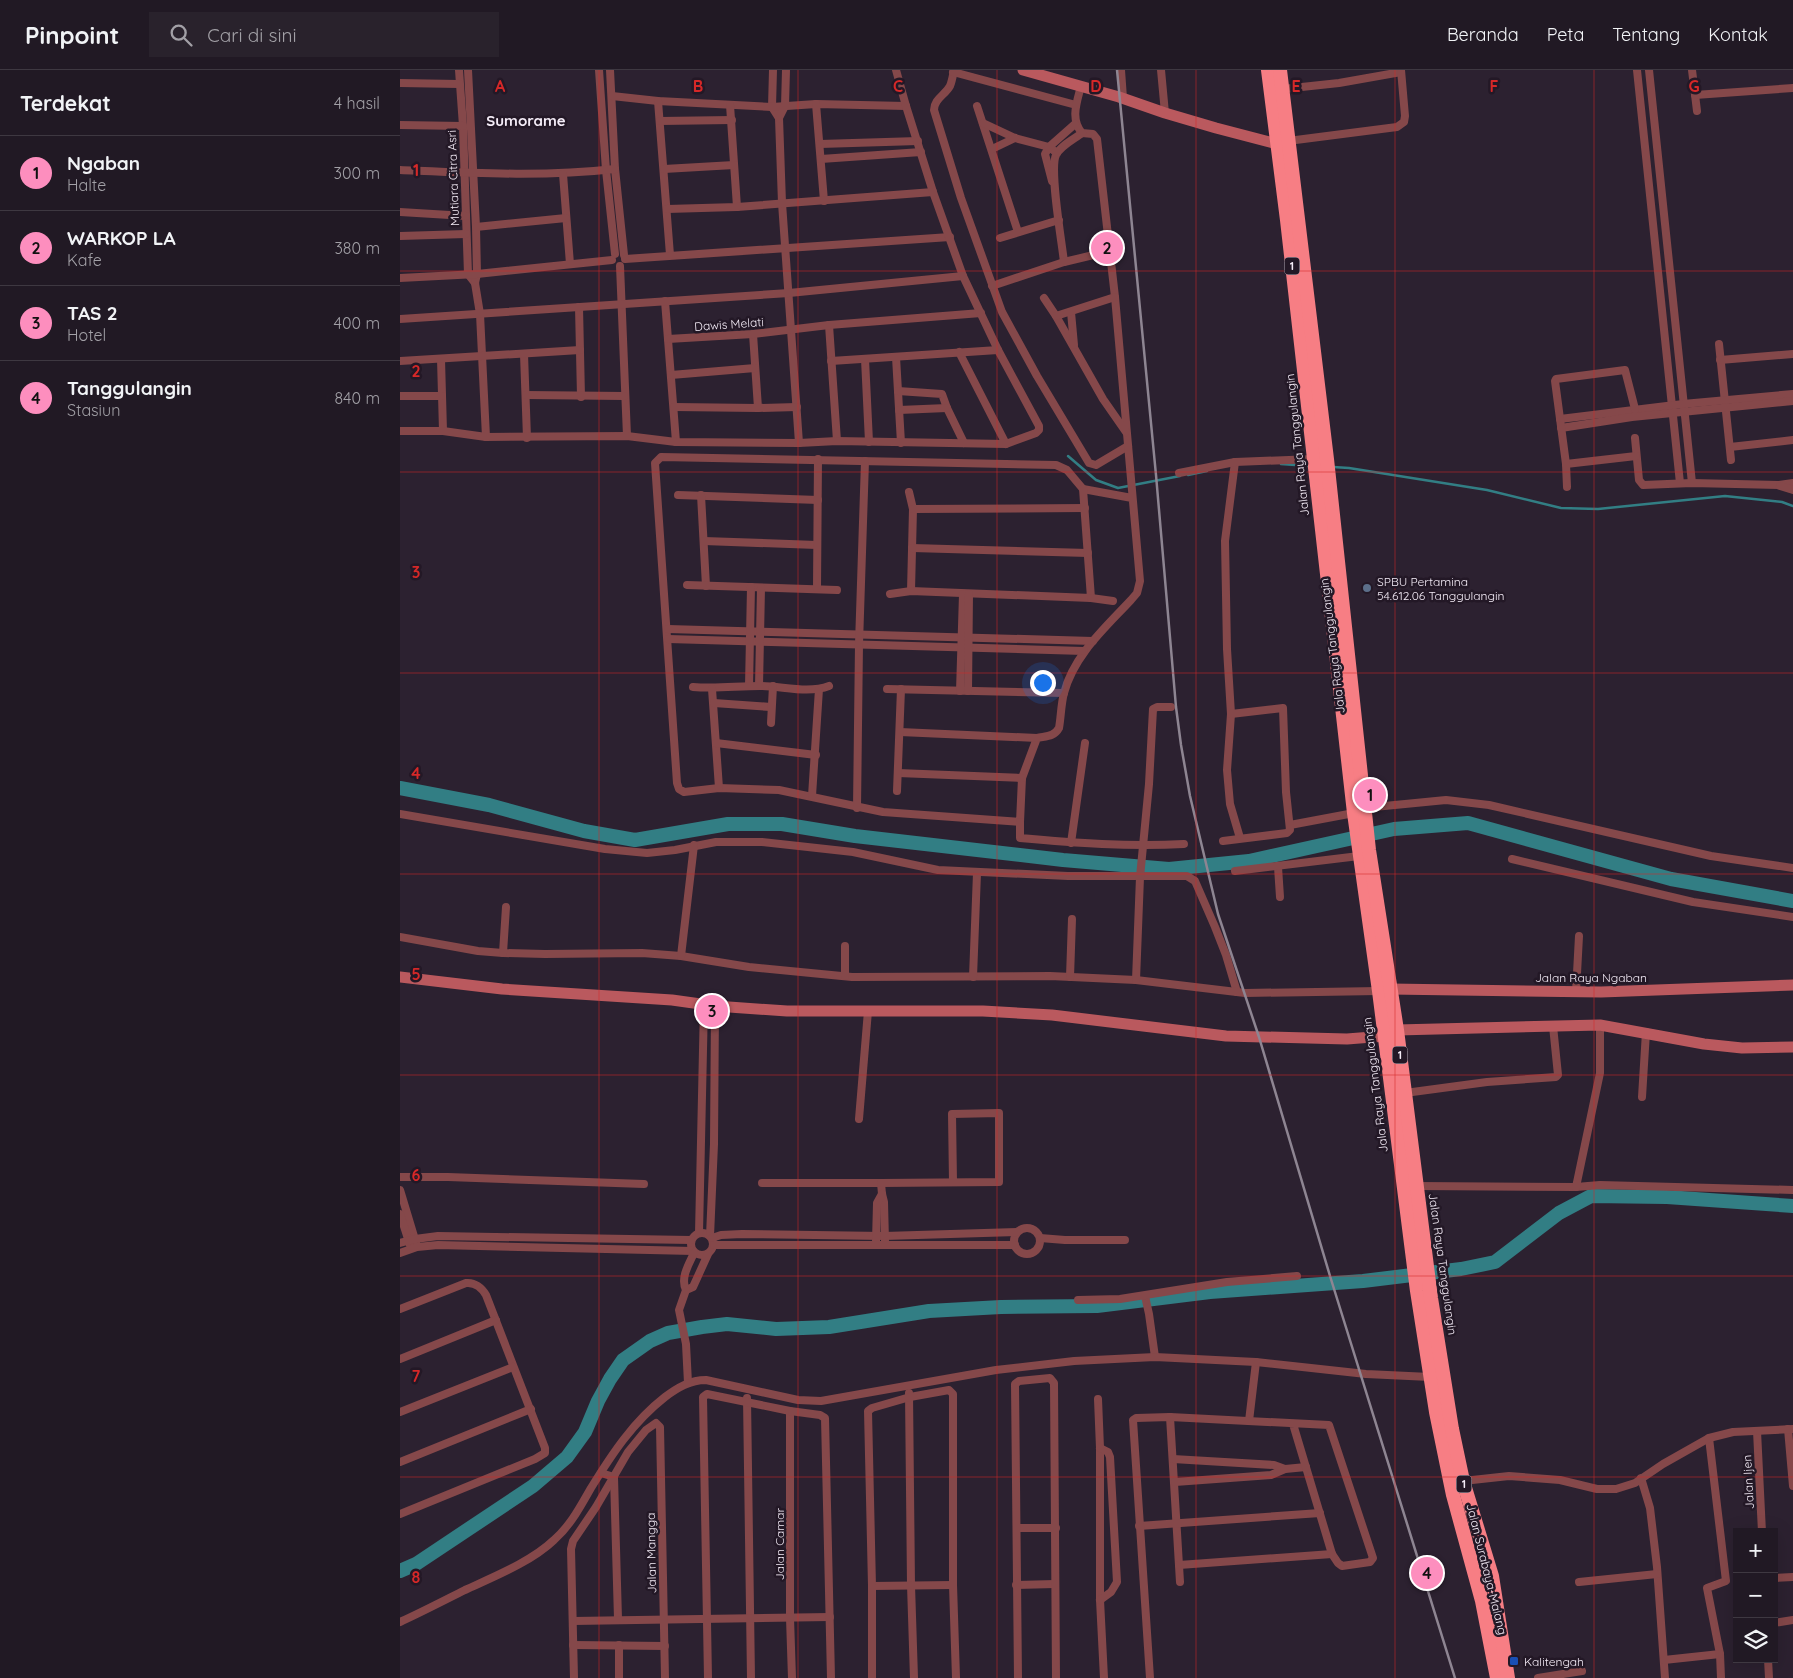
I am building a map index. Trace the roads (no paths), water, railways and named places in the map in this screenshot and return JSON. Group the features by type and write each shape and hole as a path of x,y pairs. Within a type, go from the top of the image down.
{"highway":[{"name":"1","path":"1268,70 1283,142 1318,460"},
{"name":"1","path":"1280,70 1283,142"},
{"name":"Jalan Raya Tanggulangin","path":"1318,460 1322,477 1359,812"},
{"name":"1","path":"1359,812 1362,852"},
{"name":"Jala Raya Tanggulangin","path":"1362,852 1391,1033 1406,1155 1412,1258 1424,1290"},
{"name":"Jalan Raya Tanggulangin","path":"1391,1033 1405,1094 1406,1155 1417,1186 1427,1261 1424,1290 1463,1480 1492,1576 1508,1678"},
{"name":"Jalan Surabaya-Malang","path":"1424,1290 1430,1378 1453,1495 1482,1601 1497,1678"}],"street":[{"name":"Mutiara Citra Asri","path":"459,70 463,126 476,227 477,274 474,283"},
{"name":"Mutiara Citra Asri","path":"468,70 469,174 466,234 468,274 474,283 480,314 486,437"},
{"path":"599,70 613,257 616,266 620,266"},
{"path":"610,70 615,170 625,257 624,264 620,266"},
{"path":"773,70 772,107 779,118"},
{"path":"786,70 785,106 779,118 782,203 799,443"},
{"path":"400,431 443,431 486,437 527,438 626,436 676,442 799,443 837,441 1006,444 1036,433 1039,426 998,350 963,276 933,192 896,70"},
{"path":"1023,70 1123,98 1165,113 1283,142 1397,127 1402,125 1405,116 1401,71 1339,84 1282,89"},
{"path":"1121,70 1123,98"},
{"path":"1162,70 1165,113"},
{"path":"1637,70 1680,483"},
{"path":"1649,70 1692,483"},
{"path":"1692,70 1697,111"},
{"path":"1076,105 954,71 951,84 935,103 934,110 961,198 1002,312 1037,376 1089,463 1096,465 1128,446"},
{"path":"400,83 459,84"},
{"path":"900,732 1037,738 1054,735 1059,728 1064,693 1076,664 1093,640 1137,593 1140,580 1110,251 1097,139 1093,134 1082,132 1075,124 1076,105 1081,86"},
{"path":"1695,95 1793,88"},
{"path":"612,96 658,101 772,107 816,104 906,106"},
{"path":"658,101 670,255"},
{"path":"816,104 824,201"},
{"path":"730,105 737,207"},
{"path":"977,106 1018,232"},
{"path":"660,121 732,120"},
{"path":"983,123 1015,138 1049,147 1057,153"},
{"path":"1055,188 1045,154 1049,147 1075,124"},
{"path":"400,125 463,126"},
{"path":"1064,262 1055,188 1054,158 1057,153 1082,132"},
{"path":"992,149 1015,138"},
{"path":"820,144 918,141"},
{"path":"821,159 921,152"},
{"path":"664,169 734,165"},
{"path":"400,170 469,174 562,174 615,170"},
{"path":"562,174 570,264"},
{"path":"667,209 737,207 933,192"},
{"path":"400,212 466,216"},
{"path":"476,227 566,218"},
{"path":"1000,238 1059,220"},
{"path":"400,236 466,234"},
{"path":"400,278 477,274 570,264 613,257 618,253 625,257 670,255 950,237"},
{"path":"1656,249 1667,248"},
{"path":"992,286 1064,262 1110,251"},
{"path":"620,266 626,436"},
{"path":"400,319 789,293 963,276"},
{"path":"1056,316 1114,297"},
{"path":"1044,298 1102,399 1126,432"},
{"path":"665,301 676,442"},
{"path":"579,307 581,396"},
{"path":"1071,312 1074,349"},
{"name":"Dawis Melati","path":"668,339 753,334 829,325 981,313"},
{"path":"829,325 837,441"},
{"path":"753,334 758,408"},
{"path":"1719,344 1731,460"},
{"path":"400,361 580,350"},
{"path":"831,361 998,350"},
{"path":"959,352 1006,444"},
{"path":"524,354 527,438"},
{"path":"1720,360 1793,354"},
{"path":"896,358 901,443"},
{"path":"441,359 443,431"},
{"path":"865,359 869,442"},
{"path":"671,375 755,368"},
{"path":"1567,487 1556,379 1622,370 1626,372 1635,409"},
{"path":"898,391 940,392 964,443"},
{"path":"1560,419 1635,409 1672,409 1725,404 1793,394"},
{"path":"526,395 624,396"},
{"path":"400,396 442,396"},
{"path":"1725,404 1793,401"},
{"path":"674,407 797,407"},
{"path":"899,410 947,408"},
{"path":"1561,428 1672,409"},
{"path":"1635,438 1639,480 1643,485 1680,483 1778,485 1793,482"},
{"path":"1730,447 1793,440"},
{"path":"1566,464 1636,456"},
{"path":"1020,822 883,812 856,808 812,796 779,790 719,788 684,792 679,789 677,783 668,628 655,463 661,458 1056,465 1067,470 1083,489 1092,598"},
{"path":"817,588 818,460"},
{"path":"1179,473 1235,465 1318,460"},
{"path":"856,808 859,633 865,461"},
{"path":"1235,465 1225,541 1227,649 1231,714 1227,770 1230,804 1240,838"},
{"path":"1778,485 1793,490"},
{"path":"1083,489 1132,495"},
{"path":"909,492 913,509 911,591"},
{"path":"678,495 818,500"},
{"path":"701,496 706,586"},
{"path":"913,509 1085,508"},
{"path":"704,541 817,544"},
{"path":"912,548 1088,553"},
{"path":"687,585 837,590"},
{"path":"749,686 751,587"},
{"path":"759,686 761,588"},
{"path":"890,594 911,591 1092,598 1113,601"},
{"path":"964,691 966,594"},
{"path":"668,628 1093,640"},
{"path":"668,639 965,646 1084,651"},
{"path":"771,723 773,686"},
{"path":"694,687 712,689 773,686 819,690 829,686"},
{"path":"712,689 719,788"},
{"path":"887,689 1064,693"},
{"path":"898,792 901,689"},
{"path":"812,796 819,690"},
{"path":"714,703 771,707"},
{"path":"1136,980 1140,874 1149,784 1153,708 1172,707"},
{"path":"1223,841 1287,833 1290,830 1286,792 1283,708 1231,714"},
{"path":"1037,738 1022,778 1020,838 1142,848 1184,844"},
{"path":"716,743 816,755"},
{"path":"1071,843 1085,743"},
{"path":"898,773 1022,778"},
{"path":"1290,825 1359,812 1446,800 1489,805 1711,856 1793,868"},
{"path":"400,814 605,849 647,852 675,850 716,842 762,842 853,852 929,868 977,873 1187,876 1195,881 1226,955 1236,992"},
{"path":"681,956 694,845"},
{"path":"1235,871 1278,867 1362,852"},
{"path":"1512,859 1693,902 1793,917"},
{"path":"1278,867 1280,897"},
{"path":"973,977 977,873"},
{"path":"503,953 506,907"},
{"path":"1070,977 1072,919"},
{"path":"1576,992 1579,936"},
{"path":"400,937 478,951 545,954 642,953 681,956 749,968 845,976 1070,977 1136,980 1236,992 1384,990"},
{"path":"845,946 845,976"},
{"path":"400,977 502,989 788,1011 969,1010 1052,1015 1226,1036 1347,1039 1391,1033 1553,1026 1600,1026 1646,1032 1704,1044 1742,1048 1793,1047"},
{"name":"Jalan Raya Ngaban","path":"1384,990 1602,992 1793,985"},
{"path":"686,1290 693,1288 708,1254 712,1239 714,1144 709,1005"},
{"path":"699,1233 701,1144 709,1005"},
{"path":"859,1118 868,1011"},
{"path":"1405,1094 1487,1082 1556,1077 1558,1075 1553,1026"},
{"path":"1576,1187 1600,1073 1600,1026"},
{"path":"1642,1097 1646,1032"},
{"path":"762,1183 999,1182 999,1113 952,1114 953,1182"},
{"path":"701,1144 714,1144"},
{"path":"400,1177 644,1184"},
{"path":"882,1183 885,1245"},
{"path":"1417,1186 1576,1187 1600,1185 1793,1190"},
{"path":"400,1190 413,1244"},
{"path":"876,1245 877,1203 882,1194"},
{"path":"400,1214 413,1244"},
{"path":"712,1239 721,1235 742,1234 884,1236 1017,1232 1028,1228 1034,1229 1038,1233 1040,1245 1030,1253 1018,1250 1014,1238 1017,1232"},
{"path":"699,1233 712,1239 876,1245 1015,1245"},
{"path":"688,1383 686,1344 679,1310 686,1290 683,1284 684,1277 693,1252 691,1240 694,1235 699,1233"},
{"path":"957,1234 957,1245"},
{"path":"400,1253 413,1244 438,1236 691,1240"},
{"path":"562,1238 562,1248"},
{"path":"1040,1238 1125,1240"},
{"path":"400,1243 708,1254"},
{"path":"1078,1300 1120,1300 1227,1282 1296,1276"},
{"path":"400,1309 470,1282 484,1292 545,1444 545,1453 541,1456 400,1514"},
{"path":"1146,1297 1155,1357"},
{"path":"400,1359 496,1320"},
{"path":"400,1622 500,1574 553,1542 576,1515 626,1435 668,1395 688,1383 706,1380 810,1402 831,1400 996,1370 1074,1361 1155,1357 1256,1362 1366,1374 1430,1378"},
{"path":"1249,1421 1256,1362"},
{"path":"1035,1380 1036,1366"},
{"path":"400,1412 513,1367"},
{"path":"1018,1678 1015,1384 1019,1381 1050,1378 1054,1382 1056,1678"},
{"path":"908,1386 910,1398 911,1585 914,1678"},
{"path":"747,1389 751,1678"},
{"path":"872,1678 868,1411 872,1408 910,1398 949,1390 953,1394 953,1585 956,1678"},
{"path":"708,1678 703,1397 707,1394 790,1411 820,1415 826,1420 831,1678"},
{"path":"1098,1399 1100,1448 1100,1600 1104,1678"},
{"path":"400,1462 531,1409"},
{"name":"Jalan Camar","path":"790,1411 790,1618 792,1678"},
{"path":"1170,1417 1180,1582"},
{"path":"1150,1678 1132,1420 1136,1418 1170,1417 1293,1424 1327,1424 1330,1426 1373,1558 1370,1562 1342,1566 1332,1554 1293,1424"},
{"name":"Jalan Mangga","path":"614,1477 628,1452 646,1430 656,1423 660,1428 665,1678"},
{"path":"1463,1480 1498,1476 1560,1480 1607,1490 1622,1488 1635,1483 1663,1464 1709,1438 1733,1432 1791,1429 1793,1486"},
{"name":"Jalan Ijen","path":"1757,1431 1762,1528"},
{"path":"1709,1438 1726,1581 1706,1588 1720,1654 1721,1678"},
{"path":"1100,1448 1108,1452 1110,1457 1117,1582 1111,1592 1100,1600"},
{"path":"1174,1459 1274,1465 1285,1469"},
{"path":"1174,1482 1271,1475 1285,1469 1306,1467"},
{"path":"601,1473 614,1477"},
{"path":"614,1477 618,1620"},
{"path":"574,1678 571,1549 573,1541 614,1477"},
{"path":"1642,1478 1650,1508 1665,1678"},
{"path":"1139,1526 1320,1514"},
{"path":"1017,1528 1056,1528"},
{"path":"1178,1565 1332,1554"},
{"path":"1579,1582 1657,1574"},
{"path":"1778,1578 1793,1577"},
{"path":"1016,1585 1055,1584"},
{"path":"872,1586 953,1585"},
{"path":"573,1621 830,1617"},
{"path":"1778,1622 1793,1620"},
{"path":"573,1645 665,1646"},
{"path":"619,1645 619,1678"},
{"path":"1664,1660 1720,1654"},
{"path":"1768,1663 1769,1678"},
{"path":"1538,1678 1582,1671"}],"waterway":[{"path":"1068,456 1096,480 1118,488 1180,476"},
{"path":"1281,464 1310,466"},
{"path":"1333,467 1487,490 1561,508 1598,509 1725,496 1782,502 1793,506"},
{"path":"1188,475 1207,471"},
{"path":"400,788 489,805 584,831 635,840 728,824 782,824 855,836 1063,860 1169,869 1249,861 1394,829 1468,823 1671,879 1793,901"},
{"path":"400,1571 416,1564 533,1486 567,1457 585,1432 598,1401 623,1360 650,1341 668,1333 727,1324 776,1329 829,1327 929,1311 1001,1307 1097,1306 1210,1292 1363,1281 1461,1269 1495,1262 1559,1213 1591,1196 1667,1197 1793,1206"}],"railway":[{"path":"1117,70 1176,707 1190,796 1218,914 1259,1037 1330,1276 1455,1678"}],"place":[{"name":"WARKOP LA","path":"1107,248"},
{"name":"SPBU Pertamina 54.612.06 Tanggulangin","path":"1367,588"},
{"name":"Ngaban","path":"1370,795"},
{"name":"TAS 2","path":"712,1011"},
{"name":"Tanggulangin","path":"1427,1573"},
{"name":"Kalitengah","path":"1514,1661"}],"district":[{"name":"Sumorame","path":"526,120"}]}
